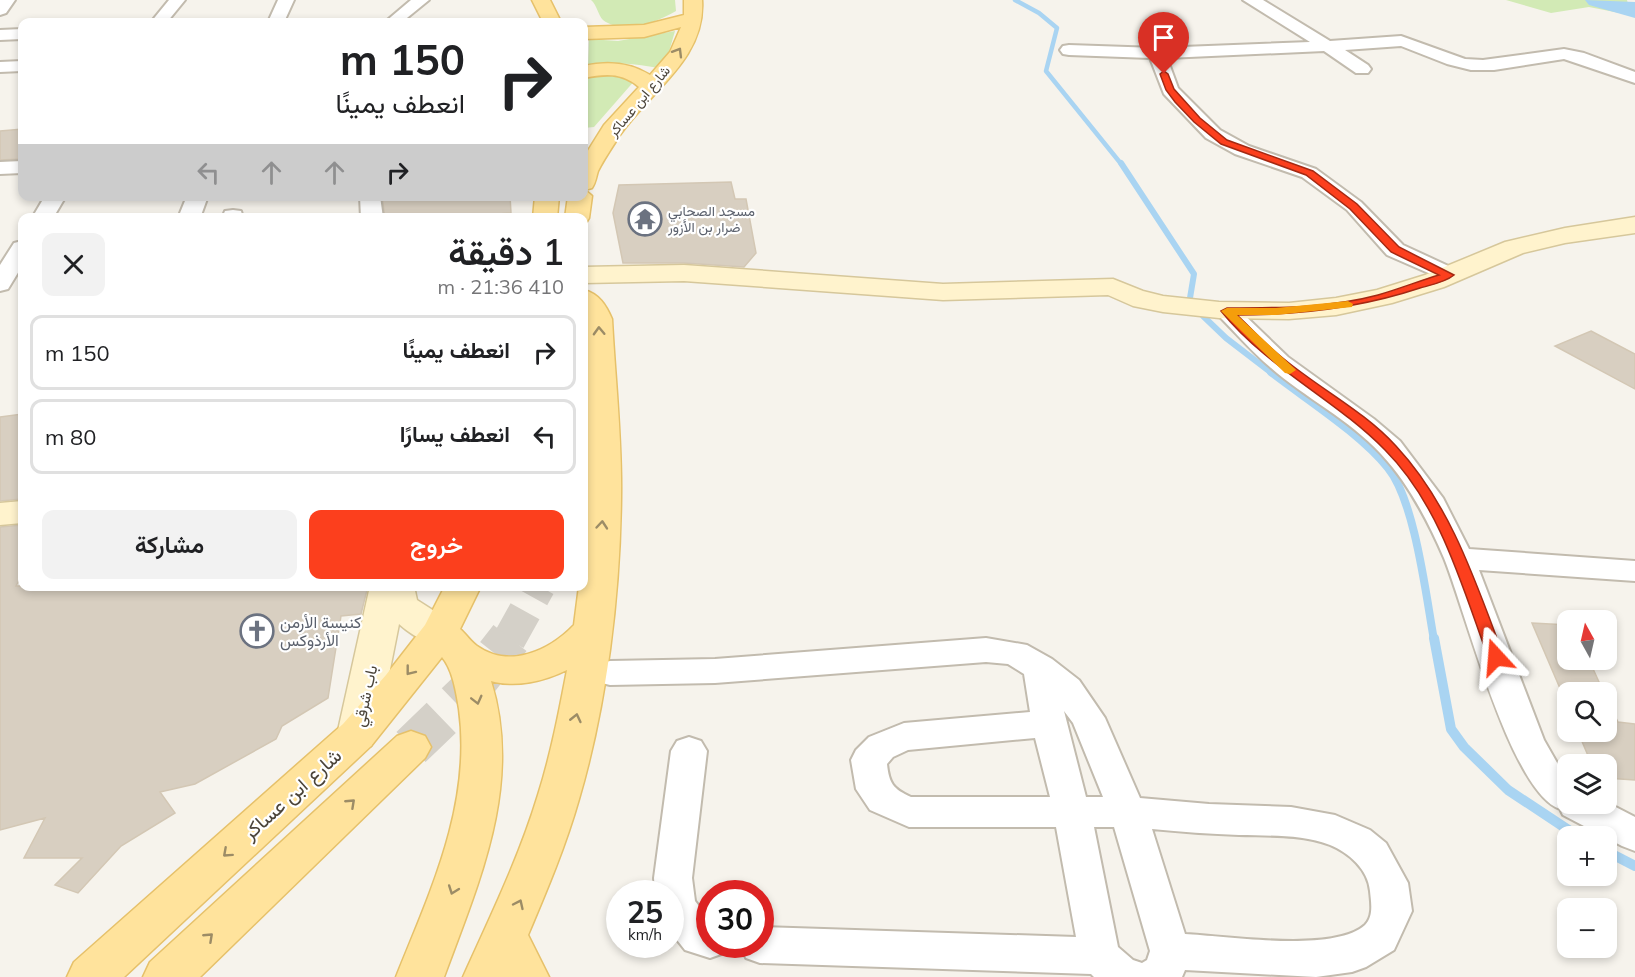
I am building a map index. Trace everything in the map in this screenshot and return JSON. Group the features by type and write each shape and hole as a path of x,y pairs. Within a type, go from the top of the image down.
{"main road":[{"path":"541,0 550,18"},
{"path":"588,33 644,31 694,9"},
{"name":"شارع ابن عساكر","path":"588,169 612,130 679,54 694,9"},
{"path":"588,71 602,69 627,71 639,75 651,86"},
{"path":"487,977 527,888 559,795 580,701 591,631 603,522 604,436 598,319 588,302"},
{"name":"شارع ابن عساكر","path":"91,977 357,735 400,685 451,643 463,591"},
{"path":"451,643 473,662 488,667 522,670 563,657 582,642 591,631"},
{"path":"420,977 461,867 480,802 485,760 482,722 474,687 451,643"},
{"path":"166,977 411,747"},
{"path":"505,936 525,977"}],"street":[{"path":"0,10 7,0"},
{"path":"162,18 177,0"},
{"path":"278,18 286,0"},
{"path":"398,18 421,0"},
{"path":"1251,0 1362,69"},
{"path":"0,35 18,34"},
{"path":"1069,50 1157,53 1401,41 1414,43 1456,61 1473,65 1564,54 1635,78"},
{"path":"1157,53 1170,90 1213,134 1242,150 1309,173 1354,207 1395,250 1449,275"},
{"path":"0,68 18,66"},
{"path":"0,168 18,167"},
{"path":"588,275 684,273 943,292 1113,287 1131,298 1227,311 1276,311 1380,298 1449,275 1494,254 1535,242 1582,232 1635,225"},
{"path":"0,285 18,255"},
{"path":"1227,311 1279,362 1365,425 1390,447 1429,498 1459,558 1527,743 1547,778 1557,787"},
{"path":"0,514 18,512"},
{"path":"1459,558 1522,565 1635,571"},
{"name":"باب شرقي","path":"357,735 387,591"},
{"path":"397,591 400,606 451,643"},
{"path":"610,673 715,671 986,650 1015,653 1040,668 1067,689 1088,718 1128,812 1163,964 1306,960 1352,954 1380,937 1392,911 1389,883 1373,854 1357,841 1335,830 1291,822 1209,819 1128,812 909,812 882,802 871,782 869,760 881,747 904,737 1049,723"},
{"path":"774,946 1114,967 1049,723 1040,668"},
{"path":"689,751 673,878 676,902 686,922 696,934"},
{"path":"1595,814 1635,835"}],"green space":[{"path":"591,0 675,0 676,11 650,23 630,27 620,26 603,20"},
{"path":"1506,0 1627,0 1628,4 1635,6 1635,16 1589,7 1551,13"},
{"path":"675,31 664,69 617,63 588,68 589,39 618,41"},
{"path":"599,74 623,75 636,79 594,127 588,128 588,77"}],"building":[{"path":"18,129 18,159 0,160 0,131"},
{"path":"731,182 735,199 746,199 756,253 744,267 684,263 623,263 613,213 619,185"},
{"path":"383,201 510,201 511,213 384,213"},
{"path":"1591,331 1635,354 1635,389 1555,346"},
{"path":"18,415 18,499 0,501 0,417"},
{"path":"18,525 18,582 16,586 18,586 18,591 367,591 361,614 341,616 328,698 282,726 276,739 195,784 160,792 175,813 121,846 78,893 55,885 82,858 24,858 45,818 0,830 0,527"},
{"path":"1532,623 1557,624 1557,670 1594,670 1599,682 1557,682"},
{"path":"1617,720 1635,724 1635,780 1617,779 1617,754 1587,754 1582,742 1617,742"}],"waterway":[{"path":"1015,0 1039,13 1057,28 1046,71 1122,165"},
{"path":"1598,0 1635,10"},
{"path":"1121,163 1194,274 1190,298"},
{"path":"1203,316 1226,338 1273,374"},
{"path":"1271,372 1363,442 1388,468 1397,483 1412,525 1434,640"},
{"path":"1434,638 1451,729 1464,747 1508,790 1562,826"},
{"path":"1617,857 1635,866"}],"tunnel":[{"path":"509,640 536,591"},
{"path":"411,747 467,693 510,638"}],"slow traffic":[{"path":"1290,370 1227,311 1313,309 1348,304"}],"place":[{"name":"مسجد الصحابي ضرار بن الأزور","path":"645,219"},
{"name":"كنيسة الأرمن الأرذوكس","path":"257,631"}],"route":[{"path":"1164,74 1170,90 1197,120 1224,142 1266,159 1294,167 1321,180 1354,207 1395,250 1449,275 1402,292 1346,304 1313,309 1227,311 1279,362 1365,425 1390,447 1411,472 1429,498 1459,558 1496,657"}]}
